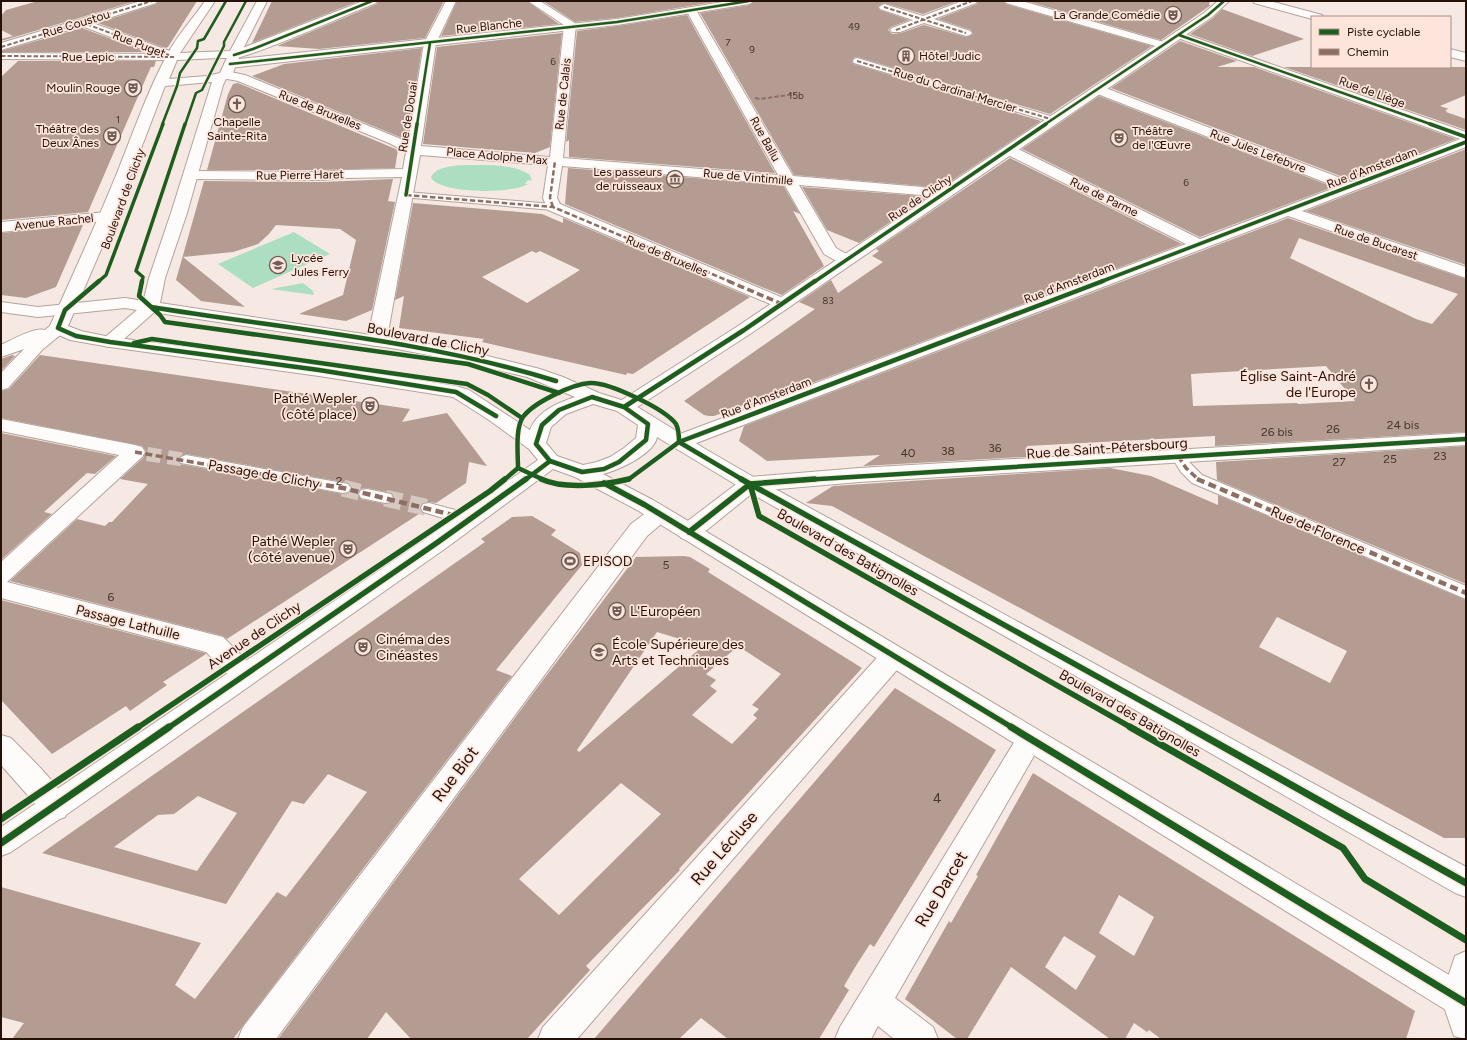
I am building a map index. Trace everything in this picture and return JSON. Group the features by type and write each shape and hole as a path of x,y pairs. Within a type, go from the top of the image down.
{"street":[{"name":"Rue Coustou","path":"1,47 152,1"},
{"name":"Boulevard de Clichy","path":"58,328 106,216 160,83 185,36 197,22 210,1"},
{"path":"110,342 151,307 157,278 217,85 228,68 262,1"},
{"path":"160,83 228,68 254,49 372,1"},
{"name":"Rue de Douai","path":"376,341 410,174 430,43 451,1"},
{"path":"532,1 570,24 570,27"},
{"name":"Rue Blanche","path":"228,68 570,27 746,1"},
{"path":"896,30 972,1"},
{"path":"1010,1 1163,46"},
{"name":"Rue de Clichy","path":"624,407 696,362 1099,90 1208,15 1224,1"},
{"path":"1258,1 1314,16"},
{"path":"884,7 966,33"},
{"name":"Rue Ballu","path":"691,10 780,167 790,181 830,250 846,260"},
{"name":"Rue Puget","path":"82,22 174,57"},
{"name":"Rue de Calais","path":"555,161 570,27"},
{"name":"Rue de Liège","path":"1179,35 1466,136"},
{"path":"1451,53 1466,57"},
{"path":"174,57 220,54 228,68"},
{"name":"Rue Lepic","path":"1,56 174,57"},
{"name":"Rue du Cardinal Mercier","path":"857,61 1054,120"},
{"name":"Rue de Bruxelles","path":"228,68 256,84 394,140 413,150"},
{"name":"Rue Jules Lefebvre","path":"1099,90 1351,187"},
{"name":"Rue d'Amsterdam","path":"679,442 1466,142"},
{"name":"Place Adolphe Max","path":"413,150 555,161 550,198 553,207"},
{"name":"Rue de Parme","path":"1009,150 1199,244"},
{"name":"Rue de Vintimille","path":"555,161 922,191 940,196"},
{"name":"Rue Pierre Haret","path":"190,175 322,176 344,174 410,174"},
{"path":"406,195 553,207"},
{"name":"Rue de Bruxelles","path":"553,207 782,304"},
{"name":"Rue de Bucarest","path":"1287,211 1466,273"},
{"name":"Avenue Rachel","path":"1,227 106,216"},
{"name":"Boulevard de Clichy","path":"1,307 38,312 125,303 376,341 458,355 533,373 592,397"},
{"path":"38,312 58,328 76,336 110,342 319,370 456,392 496,416 536,444 550,461 582,472 659,514 1030,739 1463,1008 1466,967"},
{"path":"1,352 16,346 31,337 58,328"},
{"path":"1,384 36,346 58,328"},
{"path":"536,444 542,425 559,410 592,397 624,407 648,424 646,440 619,462 604,469 582,472"},
{"name":"Boulevard des Batignolles","path":"648,424 750,484 1083,668 1466,883"},
{"path":"1,425 141,453 1,575"},
{"name":"Rue de Saint-Pétersbourg","path":"750,484 860,475 1466,438"},
{"name":"Rue de Florence","path":"1178,456 1186,468 1197,479 1466,593"},
{"name":"Passage de Clichy","path":"186,460 343,488"},
{"name":"Avenue de Clichy","path":"1,843 55,808 244,674 468,522 550,461"},
{"path":"689,532 750,484"},
{"path":"367,494 385,498"},
{"path":"429,508 453,515"},
{"name":"Rue Biot","path":"254,1039 639,530 659,514"},
{"name":"Passage Lathuille","path":"1,589 214,644 244,674"},
{"name":"Rue Lécluse","path":"555,1039 893,657"},
{"name":"Rue Darcet","path":"852,1039 1030,739"},
{"path":"1,746 42,791 55,808"},
{"path":"874,1002 921,1039"}],"green space":[{"path":"458,165 511,167 518,169 530,175 532,181 528,180 525,184 528,184 508,190 478,191 448,187 437,183 431,178 434,173 444,168"},
{"path":"294,232 330,254 253,288 218,264"},
{"path":"303,283 313,291 314,295 271,289"}],"building":[{"path":"38,1 136,1 1,41 1,39 13,36 1,30 1,16 6,10"},
{"path":"158,1 197,1 168,47 165,48 98,23 156,4"},
{"path":"272,1 359,1 252,43"},
{"path":"378,1 444,1 425,38 319,49 277,46 377,4"},
{"path":"457,1 527,1 559,24 441,36"},
{"path":"543,1 720,1 617,18 575,22"},
{"path":"755,1 958,1 923,14 884,3 878,7 880,10 909,20 891,27 888,30 892,34 901,33 924,25 966,37 973,34 971,30 938,19 977,4 978,1 1004,1 1006,4 1152,46 1050,114 857,57 854,58 852,62 854,64 1041,121 938,190 922,186 794,175 700,13 749,5"},
{"path":"1027,1 1210,1 1209,5 1211,5 1161,40"},
{"path":"1222,9 1304,39 1252,56 1190,34 1213,18"},
{"path":"687,15 775,173 569,157 569,140 566,142 577,31"},
{"path":"82,28 146,52 1,52 1,51"},
{"path":"562,33 550,147 535,153 423,144 437,47"},
{"path":"1180,41 1237,61 1217,67 1254,67 1456,139 1351,180 1111,88"},
{"path":"422,48 407,140 252,76 284,64"},
{"path":"18,61 156,61 154,67 151,67 146,78 88,212 1,220 1,77"},
{"path":"1284,67 1466,67 1466,95 1440,106 1449,109 1445,110 1447,111 1446,112 1466,119 1466,130"},
{"path":"238,83 398,150 395,168 322,170 207,170 228,94 233,84"},
{"path":"1099,96 1333,187 1200,237 1022,149"},
{"path":"1466,149 1466,265 1306,211"},
{"path":"1010,158 1182,244 751,406 752,402 714,416 709,416 704,415 684,401 815,309 799,302 831,280 838,293 883,262 872,256 879,251 876,249"},
{"path":"568,168 783,185 800,214 793,211 824,266 782,295 565,204"},
{"path":"393,179 388,201 395,202 372,310 346,321 299,314 343,295 356,240 340,229 276,225 258,244 233,252 183,257 245,307 201,301 176,280 204,181 322,182"},
{"path":"802,187 921,196 926,198 859,243 827,230"},
{"path":"413,203 542,214 563,223 563,218 750,297 633,374 627,373 626,375 482,342 484,339 399,328 404,296 395,300","holes":["532,251 536,253 540,251 580,270 527,303 482,277"]},
{"path":"1288,218 1466,279 1466,432 1215,446 1215,436 1027,446 1026,453 1042,456 863,466 880,455 767,461 739,441 744,426","holes":["1299,238 1458,294 1432,324 1416,319 1290,258","1326,366 1355,401 1298,404 1193,406 1191,374"]},
{"path":"83,225 56,287 26,298 1,295 1,233"},
{"path":"12,355 15,356 1,371 1,359"},
{"path":"40,355 410,409 402,422 447,413 487,466 469,462 466,483 436,503 423,503 420,507 422,512 227,639 223,636 10,581 77,519 105,526 109,522 112,522 148,484 120,479 143,458 146,451 142,446 1,418 1,391 9,389","holes":["186,454 348,483 352,488 349,493 343,494 180,464 177,459","367,488 391,493 394,499 391,503 385,504 361,499 358,495 360,489"]},
{"path":"1,433 116,456 95,474 87,473 44,512 52,514 1,560"},
{"path":"1466,446 1466,584 1217,480 1216,462"},
{"path":"1110,468 1151,476 1218,505 1218,495 1466,600 1466,838 1444,838 832,506 806,503 833,486","holes":["1277,617 1347,651 1330,683 1259,647"]},
{"path":"532,516 556,530 551,535 580,553 582,565 496,670 512,676 233,1039 12,1039 24,1023 1,1017 1,887 201,943 175,985 195,999 277,892 286,897 367,792 328,774 304,804 292,801 226,904 42,853 485,542 481,539 512,517","holes":["198,796 237,813 197,871 114,847 158,815 174,814"]},
{"path":"636,557 690,557 710,569 708,572 862,668 679,869 680,870 586,966 590,970 527,1039 411,1039 386,1012 367,1039 278,1039 537,688","holes":["657,632 703,646 579,752 577,750","738,646 781,674 752,705 759,709 753,715 757,718 732,744 692,715 717,691 710,686 716,680 706,674","621,783 661,814 559,915 519,879"]},
{"path":"1,600 206,654 163,682 167,685 130,711 126,706 52,754 1,700"},
{"path":"895,688 996,750 874,947 870,944 857,964 844,986 849,990 819,1039 728,1039 701,1018 679,1039 594,1039"},
{"path":"1033,773 1415,1011 1406,1039 1161,1039 1149,1030 1147,1032 1134,1023 1125,1039 1110,1039 1011,967 967,1039 957,1039 905,999 949,921 951,923 978,876 976,875","holes":["1119,895 1154,917 1134,956 1099,933","1064,936 1096,956 1076,990 1045,967"]}],"tunnel":[{"path":"147,454 186,460"},
{"path":"343,488 367,494"},
{"path":"385,498 429,508"}],"marked path":[{"path":"1,47 152,1"},
{"path":"896,30 972,1"},
{"path":"884,7 966,33"},
{"path":"81,22 169,55"},
{"path":"1,56 174,57"},
{"path":"857,61 1054,120"},
{"path":"755,98 760,99 795,94"},
{"path":"553,207 550,198 555,161"},
{"path":"406,195 553,207 782,304"},
{"path":"135,452 343,488 453,515"},
{"path":"1178,456 1186,468 1197,479 1466,593"}],"cycle path":[{"path":"226,1 204,39 198,41 197,48 180,73 177,86 106,275 65,310 58,328 76,336 110,342 319,370 456,392 496,416"},
{"path":"246,1 224,42 224,46 202,90 196,93 136,271 143,277 139,296 142,300 160,315 165,322 468,364 559,393"},
{"path":"234,55 253,49 372,1"},
{"path":"230,64 617,22 749,1"},
{"path":"624,407 744,330 1208,15 1224,1"},
{"path":"1179,35 1466,137"},
{"path":"406,195 430,43"},
{"path":"518,468 551,483 583,485 629,479 679,442 1466,142"},
{"path":"151,307 425,349 504,366 556,381"},
{"path":"134,343 152,339 467,384 488,395 522,418"},
{"path":"518,468 517,440 522,418 536,406 553,396 589,383 608,386 621,391 659,410 676,425 679,432 679,442"},
{"path":"592,397 624,407 648,424 646,440 619,462 604,469 582,472 550,461 536,444 542,425 559,410 592,397"},
{"path":"750,484 859,475 1466,439"},
{"path":"679,442 750,484 1083,668 1466,883"},
{"path":"1,843 438,542 550,461"},
{"path":"1,819 490,491 518,468"},
{"path":"604,483 645,505 1466,1003"},
{"path":"750,484 759,516 1343,848 1365,879 1466,940"},
{"path":"689,532 750,484"}],"place":[{"name":"La Grande Comédie","path":"1173,15"},
{"name":"Hôtel Judic","path":"906,56"},
{"name":"Moulin Rouge","path":"133,88"},
{"name":"Chapelle Sainte-Rita","path":"237,104"},
{"name":"Théâtre des Deux Ânes","path":"112,136"},
{"name":"Théâtre de l'Œuvre","path":"1119,138"},
{"name":"Les passeurs de ruisseaux","path":"675,179"},
{"name":"Lycée Jules Ferry","path":"278,265"},
{"name":"Église Saint-André de l'Europe","path":"1369,384"},
{"name":"Pathé Wepler (côté place)","path":"370,406"},
{"name":"Pathé Wepler (côté avenue)","path":"348,549"},
{"name":"EPISOD","path":"570,561"},
{"name":"L'Européen","path":"617,611"},
{"name":"Cinéma des Cinéastes","path":"363,647"},
{"name":"École Supérieure des Arts et Techniques","path":"599,652"}]}
